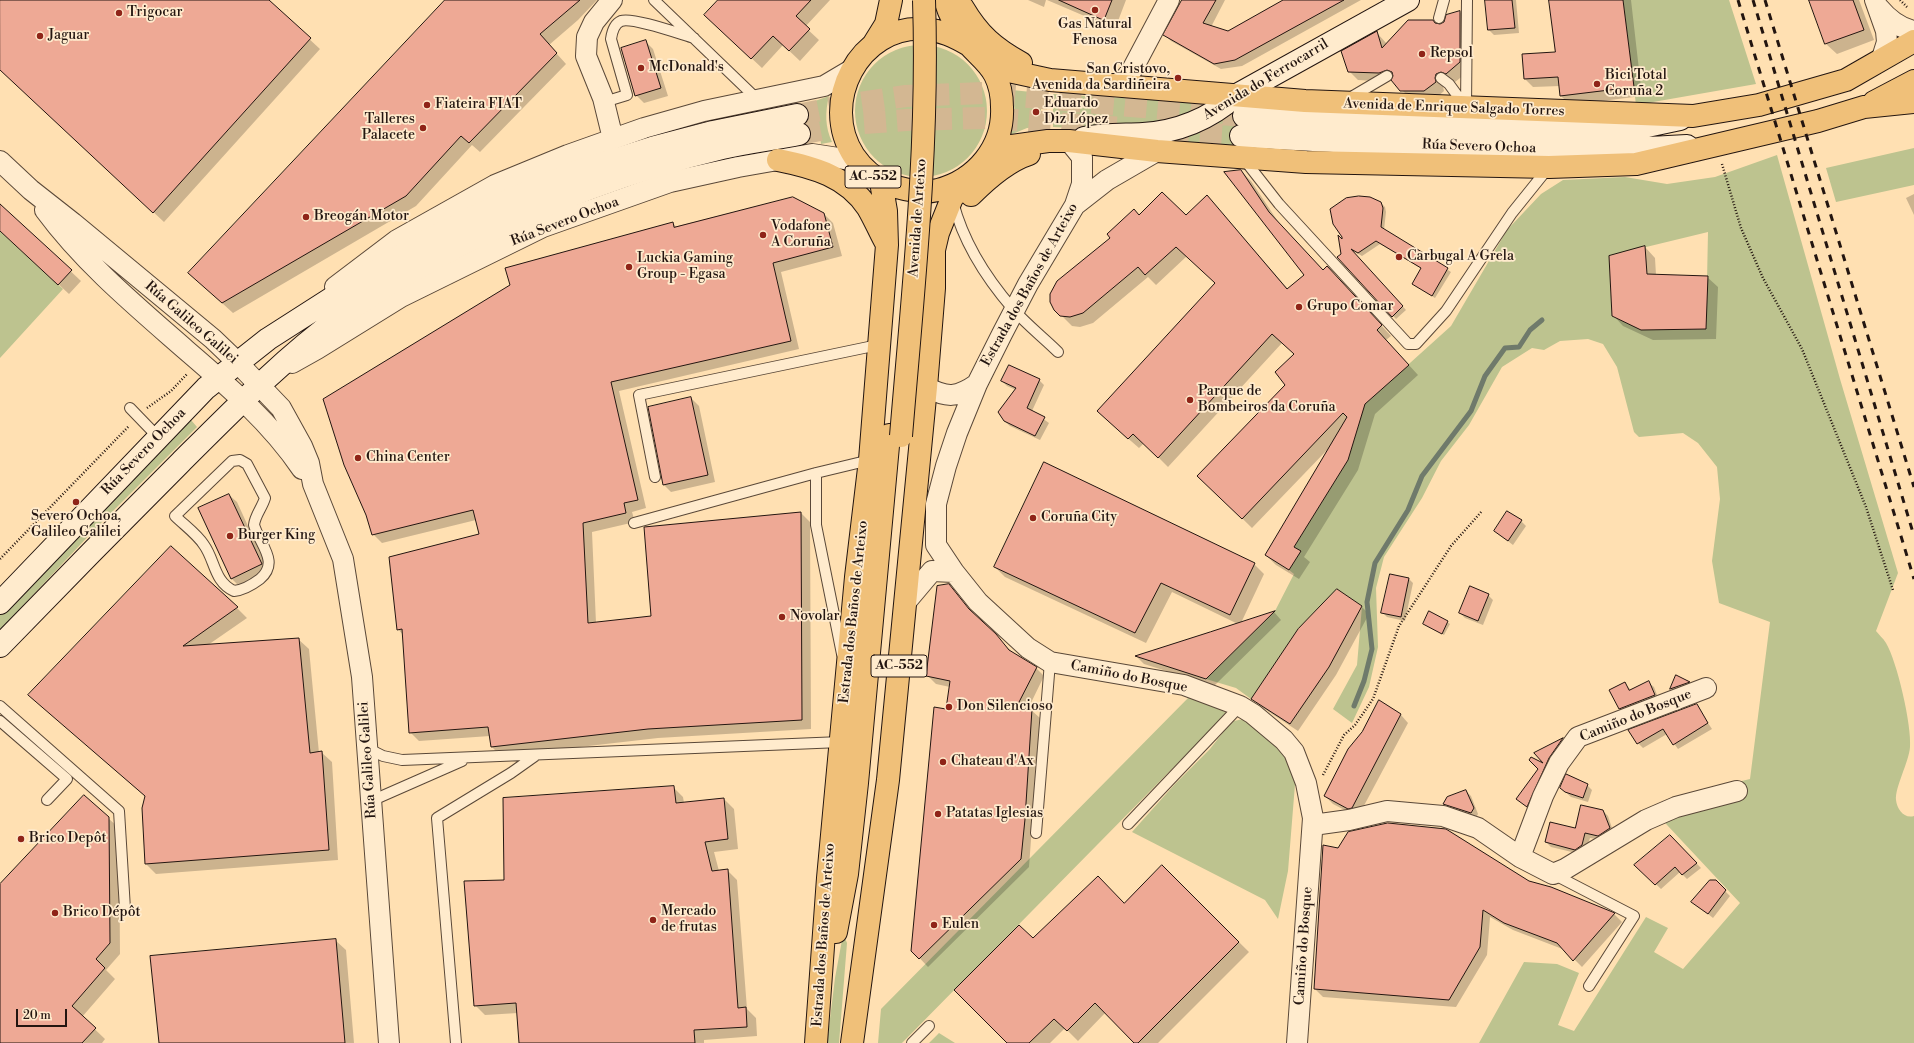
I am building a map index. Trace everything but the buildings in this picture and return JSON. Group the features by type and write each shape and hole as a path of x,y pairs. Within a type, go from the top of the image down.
{"main road":[{"path":"873,45 886,24 891,0"},
{"name":"Avenida de Arteixo","path":"895,435 911,186 915,57 914,0"},
{"name":"Avenida de Arteixo","path":"895,435 922,188 926,58 924,0"},
{"path":"945,0 955,25 977,52"},
{"path":"959,0 979,32 999,51 1024,65 1114,85"},
{"name":"Avenida do Ferrocarril","path":"1069,141 1095,136 1145,134 1174,129 1201,120 1221,109 1235,96 1408,0"},
{"name":"AC-552","path":"852,1043 888,780 905,603 931,390 934,288 955,208 979,167 995,144 1002,126 999,85 995,74 977,52 953,35 924,29 906,30 891,35 873,45 859,58 851,70 841,100 841,116 847,143 858,161 868,173 881,182 899,188 919,192 949,187 979,167"},
{"name":"Avenida de Enrique Salgado Torres","path":"977,52 1004,70 1050,80 1235,96 1342,103 1693,116 1759,105 1846,80 1914,41"},
{"path":"1846,80 1914,58"},
{"path":"979,167 1012,146 1048,141 1069,141 1157,151 1242,158 1417,165 1549,167 1636,164 1818,121 1864,107 1914,81"},
{"path":"1864,107 1914,102"},
{"name":"Rúa Severo Ochoa","path":"1693,116 1632,129 1562,130 1400,125 1243,126 1400,144 1564,149 1636,149 1716,144"},
{"name":"Rúa Severo Ochoa","path":"0,603 158,437 218,377 301,317 356,282 431,238 502,203 576,172 652,148 713,132 798,125 724,148 660,165 582,191 498,226 412,270 344,314 268,378 244,401 77,566 0,646"},
{"path":"955,208 992,176 1021,157 1069,141"},
{"path":"778,160 813,167 833,176 852,188 868,208 886,245"},
{"name":"Estrada dos Baños de Arteixo","path":"817,1043 828,878 870,460 886,245 886,212 881,182"},
{"name":"Estrada dos Baños de Arteixo","path":"817,1043 847,874 895,435"},
{"name":"Estrada dos Baños de Arteixo","path":"846,1043 895,435"}],"street":[{"path":"612,0 594,22 587,37 586,56 604,102 613,139"},
{"path":"1114,85 1123,81 1132,70 1169,0"},
{"path":"1876,2 1888,18 1903,29 1914,31"},
{"path":"1876,2 1886,31 1888,42 1882,58"},
{"name":"Rúa Severo Ochoa","path":"301,317 345,278 397,240 496,185 568,155 644,128 704,111 824,86 851,70"},
{"name":"Estrada dos Baños de Arteixo","path":"936,545 936,504 957,433 977,384 1014,310 1075,206 1082,184 1082,157 1069,141"},
{"path":"1075,206 1107,180 1157,151"},
{"name":"Rúa Severo Ochoa","path":"268,378 402,297 544,227 670,182 812,154 858,161"},
{"name":"Rúa Galileo Galilei","path":"0,161 31,190 213,339 237,362 268,378 306,458 313,484 343,559 362,677 389,1043"},
{"name":"Rúa Galileo Galilei","path":"31,190 63,234 110,281 244,401 283,442 313,484"},
{"name":"Estrada dos Baños de Arteixo","path":"931,390 958,396 977,384"},
{"name":"Estrada dos Baños de Arteixo","path":"931,390 955,407 958,416 957,433"},
{"name":"Camiño do Bosque","path":"936,545 954,572 978,602 1028,648 1050,662 1184,685 1240,706 1284,740 1294,752 1306,783 1313,825 1297,1043"},
{"path":"905,603 932,571 954,572"},
{"name":"Camiño do Bosque","path":"1520,857 1543,796 1559,763 1578,737 1706,688"},
{"path":"1313,825 1350,820 1387,811 1443,816 1478,828 1520,857 1553,874 1565,869 1652,817 1676,806 1737,791"}],"lane":[{"path":"654,0 758,100"},
{"path":"1439,18 1444,0"},
{"path":"1466,108 1467,0"},
{"path":"604,102 627,94 611,39 612,30 617,24 623,20 635,21 694,38"},
{"path":"1342,103 1387,76"},
{"path":"1440,78 1449,84 1466,108"},
{"path":"1242,158 1279,204 1310,239 1408,344 1416,344 1446,310 1512,213 1549,167"},
{"path":"955,208 970,245 993,282 1014,310 1058,352"},
{"path":"654,478 639,395 878,345"},
{"path":"130,408 158,437"},
{"path":"240,460 247,464 257,481 265,498 263,506 255,519 254,525 270,561 269,568 265,575 253,584 234,591 219,579 205,545 175,516 232,461 240,460"},
{"path":"634,523 816,473 870,460"},
{"path":"816,473 816,525 833,618 847,677"},
{"path":"1036,833 1050,662"},
{"path":"0,706 119,811 125,910"},
{"path":"1128,824 1240,706"},
{"path":"0,721 66,779"},
{"path":"367,748 383,756 402,760 468,759 841,742"},
{"path":"456,1043 437,818 511,773 535,756"},
{"path":"371,801 468,759"},
{"path":"47,800 66,779 80,776"},
{"path":"1553,874 1634,916 1589,986"},
{"path":"912,1043 929,1026"}],"path":[{"path":"1716,144 1741,228 1763,278 1802,349 1866,507 1893,590"},
{"path":"147,408 171,390 200,361"},
{"path":"0,559 125,430"},
{"path":"1310,800 1344,736 1355,725 1373,699 1399,626 1451,546 1482,511"}],"green space":[{"path":"1623,0 1729,0 1756,84 1636,105"},
{"path":"921,45 946,50 963,60 972,69 982,86 987,111 982,136 972,153 963,162 946,172 921,177 896,172 879,162 870,153 860,136 855,111 860,86 870,69 879,60 896,50"},
{"path":"1012,90 1041,93 1041,127 1027,128 1010,135 1015,113"},
{"path":"1053,94 1211,103 1175,120 1097,129 1053,127"},
{"path":"829,96 826,119 832,142 821,144 815,101"},
{"path":"1237,105 1235,146 1170,142 1170,139"},
{"path":"1914,148 1914,185 1836,202 1826,168"},
{"path":"1777,155 1840,379 1898,573 1876,631 1886,643 1895,664 1909,724 1909,753 1896,795 1896,800 1899,810 1904,815 1910,817 1914,816 1914,1043 1479,1043 1524,962 1557,964 1579,973 1558,1025 1574,1031 1646,917 1668,928 1654,952 1683,969 1740,903 1653,810 1700,791 1750,779 1770,622 1719,603 1712,561 1720,499 1717,467 1698,443 1683,433 1639,437 1634,432 1617,367 1603,344 1588,339 1560,341 1544,350 1532,348 1502,367 1469,425 1441,461 1422,498 1384,557 1376,588 1378,647 1369,687 1352,723 1333,709 1357,665 1362,606 1337,589 1298,629 1251,699 1236,688 1206,679 1275,611 1294,574 1289,570 1300,552 1294,547 1348,460 1360,420 1349,418 1451,326 1507,230 1541,194 1563,180 1625,177 1667,184 1715,177","holes":["1708,232 1706,329 1642,330 1612,316 1609,256"]},
{"path":"0,231 63,289 0,358"},
{"path":"191,420 197,427 96,528 0,630 0,614 139,469"},
{"path":"1191,695 1227,713 902,1043 878,1043 881,1009"},
{"path":"1243,719 1277,742 1296,772 1288,871 1278,919 1265,900 1132,832 1175,784 1210,749 1224,731 1234,721"},
{"path":"845,938 847,943 839,1043 827,1043 835,978 842,940"},
{"path":"939,1033 955,1043 929,1043"}],"waterway":[{"path":"1354,706 1364,681 1372,649 1367,602 1375,563 1408,510 1422,476 1471,411 1485,376 1505,348 1519,347 1530,330 1542,320"}],"tunnel":[{"path":"797,115 852,104 906,96 984,93 1244,116"},
{"path":"799,134 852,124 906,120 987,118 1123,128"},
{"path":"1167,131 1241,136"}],"railway":[{"path":"1738,0 1914,579"},
{"path":"1753,0 1914,536"},
{"path":"1765,0 1914,487"}],"place":[{"name":"Gas Natural Fenosa","path":"1095,10"},
{"name":"Trigocar","path":"119,13"},
{"name":"Jaguar","path":"40,36"},
{"name":"Repsol","path":"1422,54"},
{"name":"McDonald's","path":"641,68"},
{"name":"San Cristovo, Avenida da Sardiñeira","path":"1178,78"},
{"name":"Bici Total Coruña 2","path":"1597,84"},
{"name":"Fiateira FIAT","path":"427,105"},
{"name":"Eduardo Diz López","path":"1036,112"},
{"name":"Talleres Palacete","path":"423,128"},
{"name":"Breogán Motor","path":"306,217"},
{"name":"Vodafone A Coruña","path":"763,235"},
{"name":"Carbugal A Grela","path":"1399,257"},
{"name":"Luckia Gaming Group - Egasa","path":"629,267"},
{"name":"Grupo Comar","path":"1299,307"},
{"name":"Parque de Bombeiros da Coruña","path":"1190,400"},
{"name":"China Center","path":"358,458"},
{"name":"Severo Ochoa, Galileo Galilei","path":"76,502"},
{"name":"Coruña City","path":"1033,518"},
{"name":"Burger King","path":"230,536"},
{"name":"Novolar","path":"782,617"},
{"name":"Don Silencioso","path":"949,707"},
{"name":"Chateau d'Ax","path":"943,762"},
{"name":"Patatas Iglesias","path":"938,814"},
{"name":"Brico Depôt","path":"21,839"},
{"name":"Brico Dépôt","path":"55,913"},
{"name":"Mercado de frutas","path":"653,920"},
{"name":"Eulen","path":"934,925"}]}
